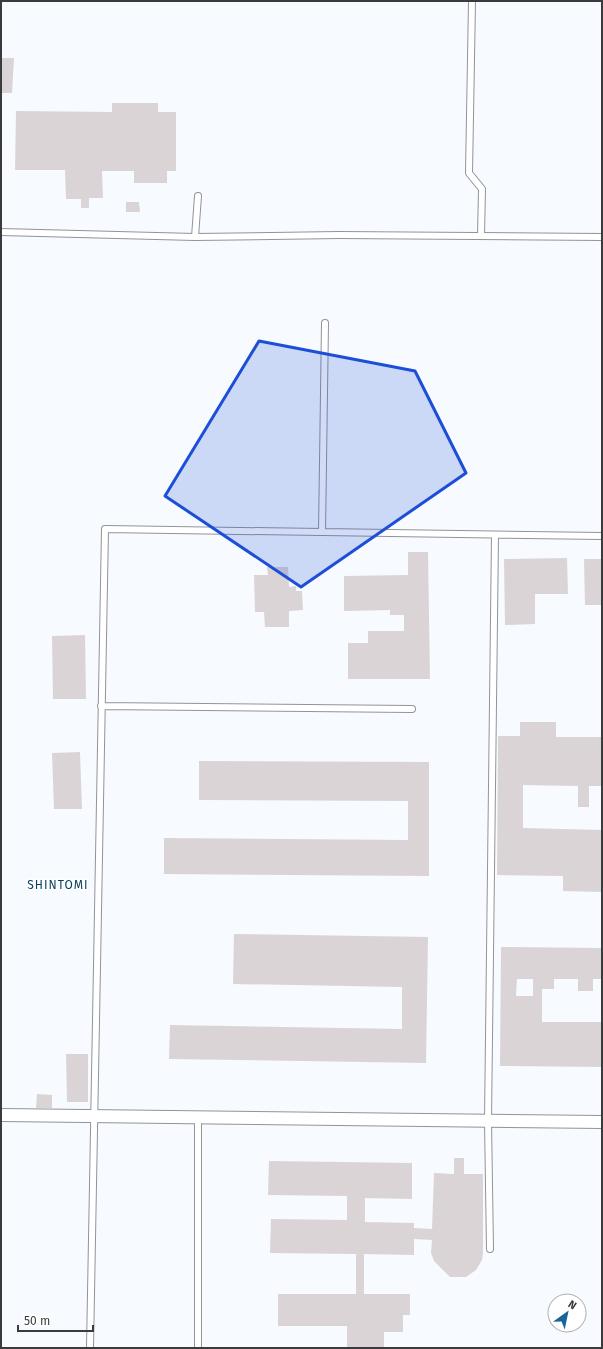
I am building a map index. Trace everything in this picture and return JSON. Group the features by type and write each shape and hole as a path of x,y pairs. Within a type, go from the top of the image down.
{"street":[{"path":"1,1115 602,1122"}],"lane":[{"path":"472,1 470,173 482,189 481,236"},
{"path":"195,237 198,196"},
{"path":"1,232 195,237 602,237"},
{"path":"322,532 325,322"},
{"path":"90,1348 101,706 106,529 602,536"},
{"path":"490,1249 488,1121 496,535"},
{"path":"101,706 412,709"},
{"path":"198,1118 198,1348"}],"highlighted area":[{"path":"259,341 415,371 466,473 301,587 165,496"}],"building":[{"path":"1,58 14,58 12,93 1,93"},
{"path":"112,103 158,103 158,112 176,112 176,171 167,171 167,183 134,183 134,171 102,171 103,198 89,198 89,208 81,208 81,199 66,199 65,170 15,170 16,111 112,112"},
{"path":"126,202 139,202 140,212 126,212"},
{"path":"408,552 428,552 430,679 348,679 348,643 368,643 368,631 404,631 404,615 390,615 390,610 344,611 344,576 408,575"},
{"path":"567,558 568,594 535,594 535,624 505,625 504,559"},
{"path":"584,559 602,559 602,605 585,605"},
{"path":"267,567 288,567 289,587 296,586 296,591 302,591 303,610 289,611 289,627 265,627 264,612 255,612 254,575 268,575"},
{"path":"85,635 86,699 53,699 52,636"},
{"path":"520,722 556,722 556,737 602,737 602,786 589,786 589,807 578,807 578,786 523,785 523,828 602,830 602,892 563,891 563,876 497,875 498,736 520,736"},
{"path":"80,752 82,809 54,809 52,753"},
{"path":"199,761 429,762 429,876 164,874 164,838 408,840 408,801 199,800"},
{"path":"234,934 428,937 426,1063 169,1059 170,1025 402,1029 402,987 233,984"},
{"path":"501,947 602,948 602,979 593,979 593,991 578,991 578,979 554,979 554,989 542,989 542,1022 602,1022 602,1067 500,1066","holes":["517,979 533,979 533,996 516,996"]},
{"path":"66,1054 88,1054 88,1102 67,1102"},
{"path":"37,1094 52,1095 52,1108 36,1108"},
{"path":"454,1158 464,1158 464,1174 483,1174 483,1253 482,1260 476,1270 466,1277 450,1277 434,1261 431,1253 432,1240 414,1239 414,1255 364,1254 364,1294 410,1294 410,1315 403,1315 403,1332 384,1332 384,1348 347,1348 347,1326 278,1326 278,1294 356,1294 356,1254 270,1253 271,1219 347,1220 347,1196 268,1195 269,1161 412,1163 412,1199 365,1198 365,1222 414,1223 414,1228 432,1229 434,1173 454,1174"}],"district":[{"name":"SHINTOMI","path":"58,885"}]}
